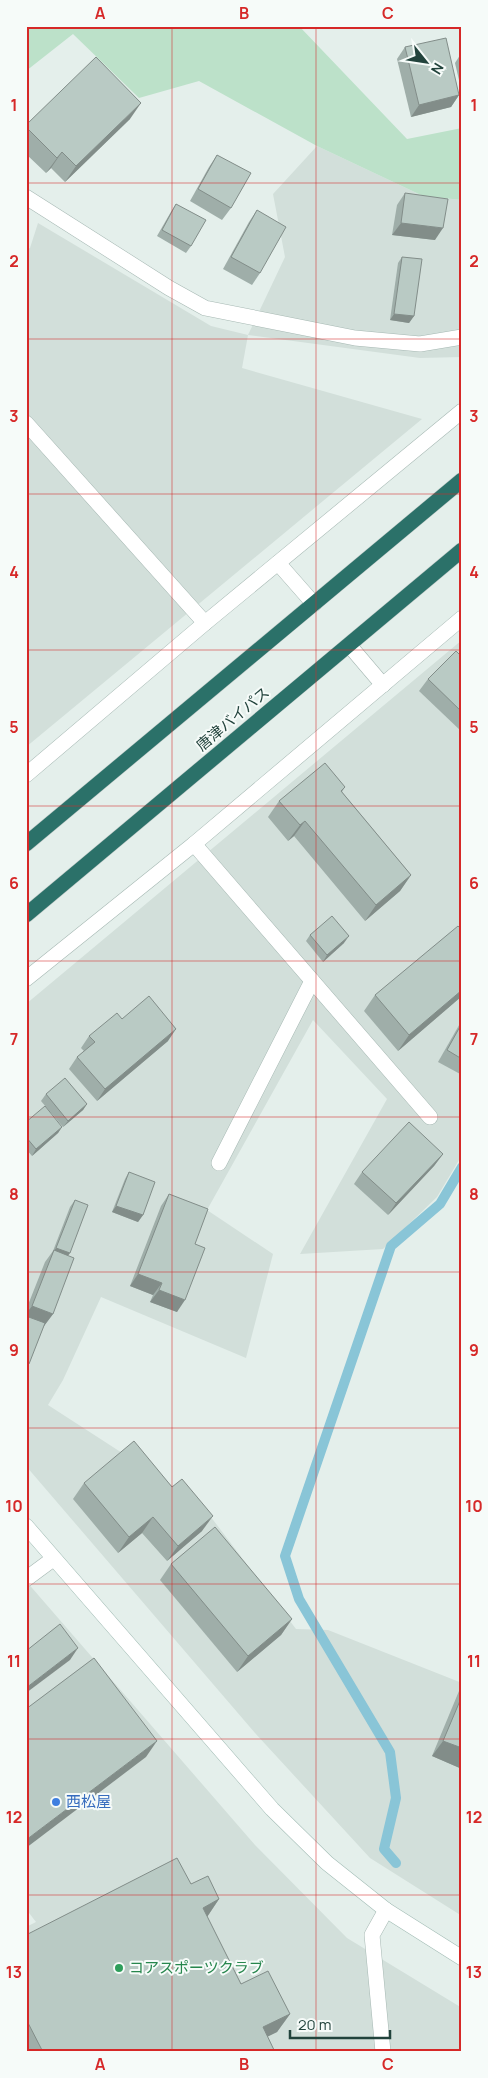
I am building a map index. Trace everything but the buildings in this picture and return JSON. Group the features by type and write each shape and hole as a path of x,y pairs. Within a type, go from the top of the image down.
{"highway":[{"path":"26,844 462,480"},
{"name":"唐津バイパス","path":"26,915 462,550"}],"street":[{"path":"26,197 169,288 205,308 355,338 420,344 462,337"},
{"path":"26,775 205,623 462,411"},
{"path":"26,423 205,623"},
{"path":"278,563 314,604"},
{"path":"26,979 194,844 462,618"},
{"path":"349,645 383,685"},
{"path":"194,844 430,1117"},
{"path":"219,1163 312,981"},
{"path":"26,1526 272,1809 327,1863 386,1910 462,1958"},
{"path":"26,1579 53,1559"},
{"path":"383,2052 372,1935 386,1910"}],"shaded area":[{"path":"317,146 423,196 462,200 462,357 420,358 248,335 285,257 273,194"},
{"path":"38,223 211,326 248,335 242,368 422,419 26,747 26,250 30,248"},
{"path":"462,640 462,1155 437,1197 383,1249 300,1254 387,1099 313,1020 207,1210 273,1254 246,1358 101,1297 63,1380 48,1405 201,1504 296,1629 328,1630 462,1683 462,1916 370,1858 255,1733 26,1466 26,1004"},
{"path":"26,1581 255,1845 347,1938 462,2008 462,2052 26,2052 26,1927 36,1922 26,1909"}],"green space":[{"path":"26,26 299,26 407,139 462,128 462,200 423,196 317,146 199,81 139,98 73,34 26,71"}],"waterway":[{"path":"396,1863 384,1849 396,1798 390,1752 299,1599 285,1556 391,1246 440,1204 462,1167"}],"place":[{"name":"西松屋","path":"56,1802"},
{"name":"コアスポーツクラブ","path":"119,1968"}]}
